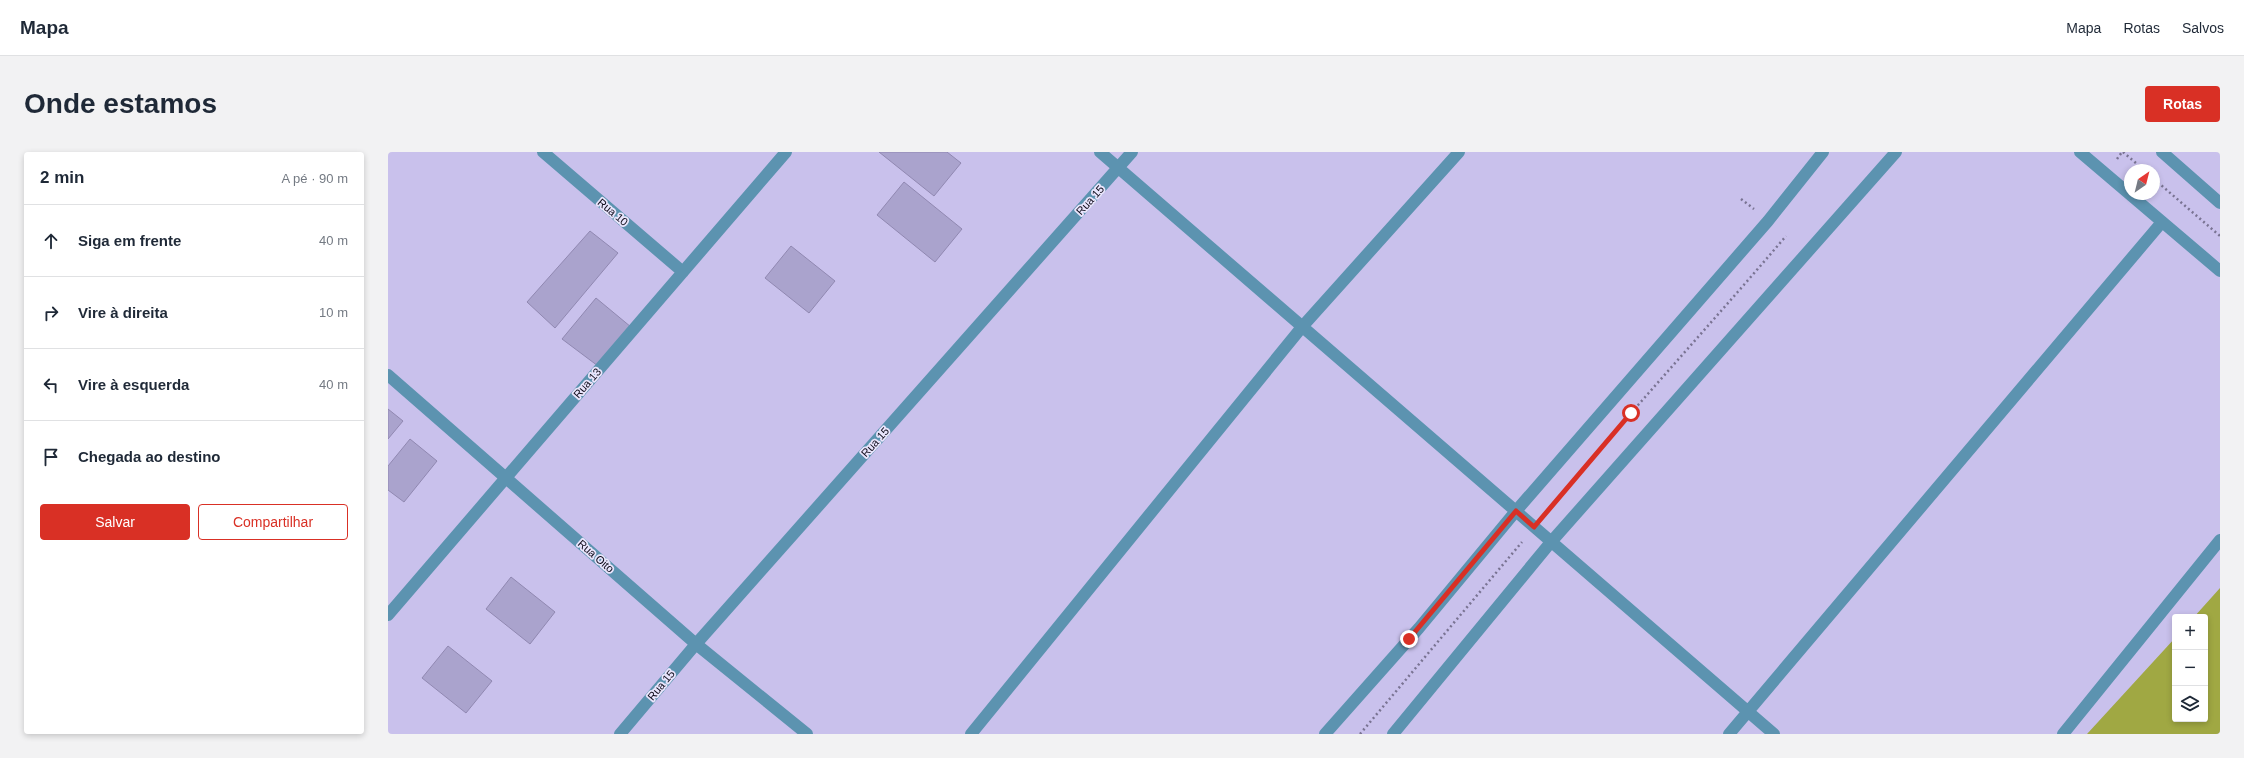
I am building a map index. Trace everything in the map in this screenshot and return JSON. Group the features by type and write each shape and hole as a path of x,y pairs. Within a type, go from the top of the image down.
{"street":[{"name":"Rua 10","path":"543,152 683,272"},
{"name":"Rua 13","path":"388,615 786,152"},
{"path":"1100,152 1774,734"},
{"name":"Rua 15","path":"620,734 696,644 1132,152"},
{"path":"970,734 1302,327 1459,152"},
{"path":"1325,734 1419,628 1516,511 1768,221 1823,152"},
{"path":"1393,734 1551,542 1896,152"},
{"path":"2080,152 2220,271"},
{"path":"2162,152 2220,203"},
{"path":"1729,734 2162,222"},
{"name":"Rua Oito","path":"388,375 696,644 807,734"},
{"path":"2063,734 2220,540"}],"path":[{"path":"2123,152 2137,164"},
{"path":"2160,184 2220,236"},
{"path":"1360,734 1592,457 1701,336 1786,236"}],"green space":[{"path":"2220,588 2220,734 2087,734 2172,641 2172,722 2208,722 2208,614 2197,614"}],"building":[{"path":"879,152 947,152 961,163 934,196"},
{"path":"904,182 962,229 935,262 877,215"},
{"path":"590,231 618,253 555,328 527,302"},
{"path":"791,246 835,281 809,313 765,278"},
{"path":"596,298 631,327 598,366 562,339"},
{"path":"388,409 403,421 388,439"},
{"path":"410,439 437,461 404,502 388,490 388,466"},
{"path":"511,577 555,612 530,644 486,609"},
{"path":"448,646 492,681 466,713 422,678"}],"route":[{"path":"1409,639 1516,511 1534,527 1631,413"}]}
